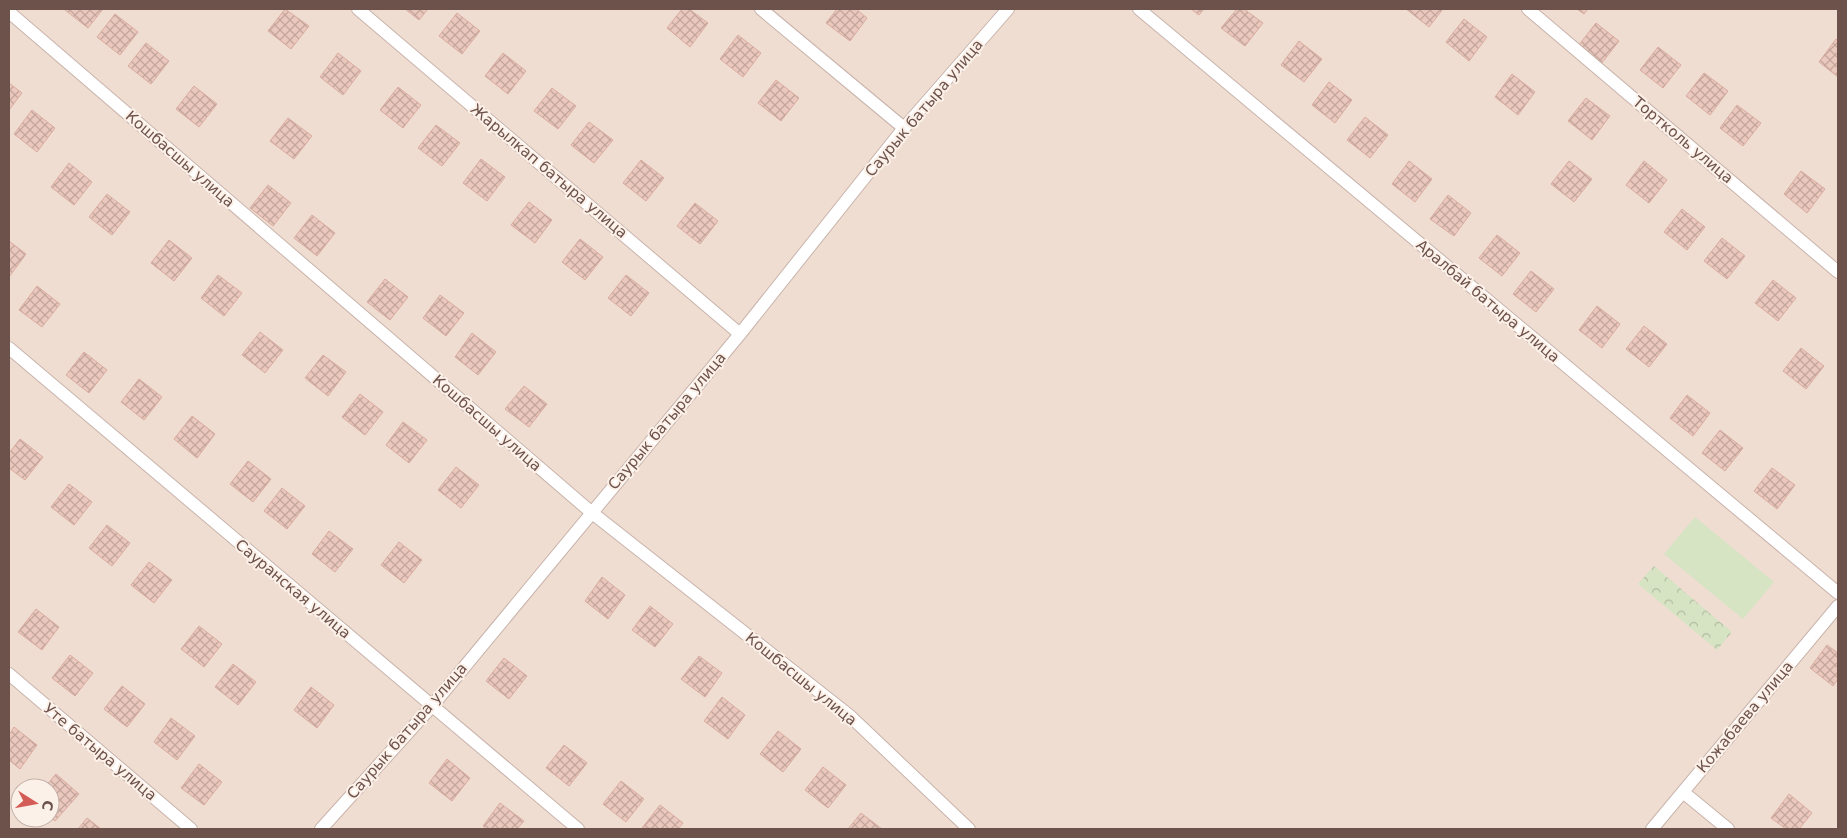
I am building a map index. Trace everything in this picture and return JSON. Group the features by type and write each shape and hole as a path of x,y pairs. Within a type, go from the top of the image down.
{"street":[{"name":"Жарылкап батыра улица","path":"358,9 740,334"},
{"path":"761,9 904,128"},
{"name":"Саурык батыра улица","path":"321,829 432,706 740,334 904,128 1008,9"},
{"name":"Аралбай батыра улица","path":"1139,9 1838,593"},
{"name":"Тортколь улица","path":"1528,9 1838,272"},
{"name":"Кошбасшы улица","path":"9,12 592,512 850,716 969,829"},
{"name":"Сауранская улица","path":"9,348 578,829"},
{"name":"Кожабаева улица","path":"1652,829 1838,606"},
{"name":"Уте батыра улица","path":"9,674 191,829"},
{"path":"1683,792 1728,829"}],"shaded area":[{"path":"9,9 1838,9 1838,829 9,829"}],"green space":[{"path":"1695,517 1774,582 1743,619 1664,554"},
{"path":"1654,566 1732,632 1717,650 1638,584"}],"building":[{"path":"66,9 103,9 88,28"},
{"path":"285,9 309,26 291,49 268,31"},
{"path":"405,9 428,9 419,20"},
{"path":"682,9 689,9 708,23 690,47 667,28"},
{"path":"837,9 856,9 867,18 850,41 826,23"},
{"path":"1191,9 1204,9 1199,15"},
{"path":"1237,9 1244,9 1263,23 1245,46 1221,28"},
{"path":"1406,9 1443,9 1429,27"},
{"path":"1577,9 1588,9 1584,14"},
{"path":"457,13 480,31 462,54 439,36"},
{"path":"115,14 138,32 120,55 97,37"},
{"path":"1464,19 1487,37 1469,61 1446,42"},
{"path":"1596,23 1619,41 1601,64 1578,46"},
{"path":"738,35 761,53 743,77 720,59"},
{"path":"1836,39 1838,40 1838,77 1819,62"},
{"path":"1299,41 1322,59 1304,82 1281,65"},
{"path":"146,43 169,61 151,84 128,66"},
{"path":"1658,47 1681,65 1663,88 1640,70"},
{"path":"338,53 361,71 343,95 320,77"},
{"path":"503,53 526,71 508,94 485,76"},
{"path":"1704,73 1728,91 1710,115 1686,96"},
{"path":"1512,74 1535,92 1518,115 1495,97"},
{"path":"776,80 799,98 781,121 758,103"},
{"path":"1329,82 1352,100 1335,123 1312,105"},
{"path":"9,83 22,93 9,110"},
{"path":"194,86 217,104 199,127 176,109"},
{"path":"398,87 421,105 403,128 380,110"},
{"path":"552,88 576,106 558,129 534,111"},
{"path":"1586,98 1610,116 1592,140 1568,121"},
{"path":"1737,105 1761,123 1743,146 1720,128"},
{"path":"32,110 55,128 37,152 14,134"},
{"path":"1365,117 1388,135 1370,158 1347,140"},
{"path":"288,118 312,136 294,159 270,141"},
{"path":"589,122 613,140 594,163 571,145"},
{"path":"436,125 460,143 442,166 418,148"},
{"path":"481,159 505,177 487,201 463,183"},
{"path":"641,160 664,178 646,201 623,183"},
{"path":"1409,161 1432,179 1415,202 1392,184"},
{"path":"1569,161 1592,179 1574,202 1551,184"},
{"path":"1644,161 1667,180 1649,203 1626,185"},
{"path":"69,163 92,182 74,205 51,187"},
{"path":"1801,171 1825,189 1807,213 1784,194"},
{"path":"268,185 291,203 273,226 250,208"},
{"path":"107,194 130,212 112,235 89,217"},
{"path":"1448,195 1471,213 1454,236 1430,219"},
{"path":"529,202 552,220 535,243 511,225"},
{"path":"695,203 718,221 700,244 677,226"},
{"path":"1682,209 1705,227 1687,250 1664,232"},
{"path":"312,215 335,233 317,256 294,238"},
{"path":"1497,235 1520,253 1502,276 1479,258"},
{"path":"1722,238 1745,256 1727,279 1704,261"},
{"path":"580,239 603,257 585,280 562,262"},
{"path":"169,240 192,258 174,281 151,263"},
{"path":"9,241 26,254 9,277"},
{"path":"1531,271 1554,289 1536,312 1513,294"},
{"path":"218,275 242,293 224,316 201,298"},
{"path":"626,275 649,293 631,316 608,298"},
{"path":"385,279 408,297 390,320 367,302"},
{"path":"1773,280 1796,298 1778,321 1755,303"},
{"path":"37,286 60,304 42,327 19,310"},
{"path":"440,295 464,313 446,336 423,318"},
{"path":"1597,306 1620,324 1602,348 1579,330"},
{"path":"1644,326 1667,344 1649,367 1626,349"},
{"path":"260,332 283,350 265,373 242,355"},
{"path":"472,333 496,352 478,375 455,357"},
{"path":"1801,348 1824,366 1806,389 1783,371"},
{"path":"84,352 107,370 89,393 66,375"},
{"path":"323,355 346,372 328,396 305,378"},
{"path":"139,379 162,397 144,420 121,402"},
{"path":"524,386 547,404 529,427 505,409"},
{"path":"360,394 383,412 365,435 342,417"},
{"path":"1687,395 1710,413 1693,436 1670,418"},
{"path":"192,416 215,434 197,458 174,439"},
{"path":"403,422 427,440 409,463 386,445"},
{"path":"1720,430 1743,448 1725,471 1702,453"},
{"path":"20,439 43,457 25,480 9,468 9,453"},
{"path":"248,461 271,479 253,502 230,484"},
{"path":"456,467 479,485 461,508 438,490"},
{"path":"1772,468 1795,485 1777,509 1754,491"},
{"path":"69,484 92,502 74,525 51,507"},
{"path":"282,488 305,506 287,529 264,511"},
{"path":"107,525 130,543 112,566 89,548"},
{"path":"329,531 353,549 335,572 312,554"},
{"path":"399,542 422,560 404,583 381,565"},
{"path":"149,562 172,580 154,603 131,585"},
{"path":"602,577 625,595 608,619 585,601"},
{"path":"650,606 673,624 655,647 632,630"},
{"path":"36,609 59,627 42,650 18,632"},
{"path":"199,626 222,644 204,667 181,649"},
{"path":"1827,645 1838,653 1838,679 1833,686 1810,668"},
{"path":"70,655 93,673 75,696 52,678"},
{"path":"699,656 722,673 705,697 681,679"},
{"path":"504,658 527,676 509,699 486,681"},
{"path":"233,664 256,682 238,705 215,687"},
{"path":"122,686 145,704 127,727 104,709"},
{"path":"311,687 334,705 317,728 294,710"},
{"path":"722,697 745,715 728,739 704,721"},
{"path":"171,718 195,736 177,760 154,742"},
{"path":"14,727 37,745 20,769 9,760 9,735"},
{"path":"778,731 801,749 783,772 760,754"},
{"path":"564,745 587,763 569,786 546,768"},
{"path":"447,759 470,778 452,801 429,783"},
{"path":"199,764 222,782 204,805 181,788"},
{"path":"823,767 846,785 828,808 805,790"},
{"path":"56,774 79,794 60,815 60,778 53,778"},
{"path":"621,781 644,799 626,822 603,804"},
{"path":"1789,794 1812,813 1799,829 1786,829 1771,818"},
{"path":"500,803 524,821 517,829 486,829 483,826"},
{"path":"660,805 683,823 678,829 642,828"},
{"path":"861,813 882,829 848,829"},
{"path":"87,818 101,829 78,829"}]}
